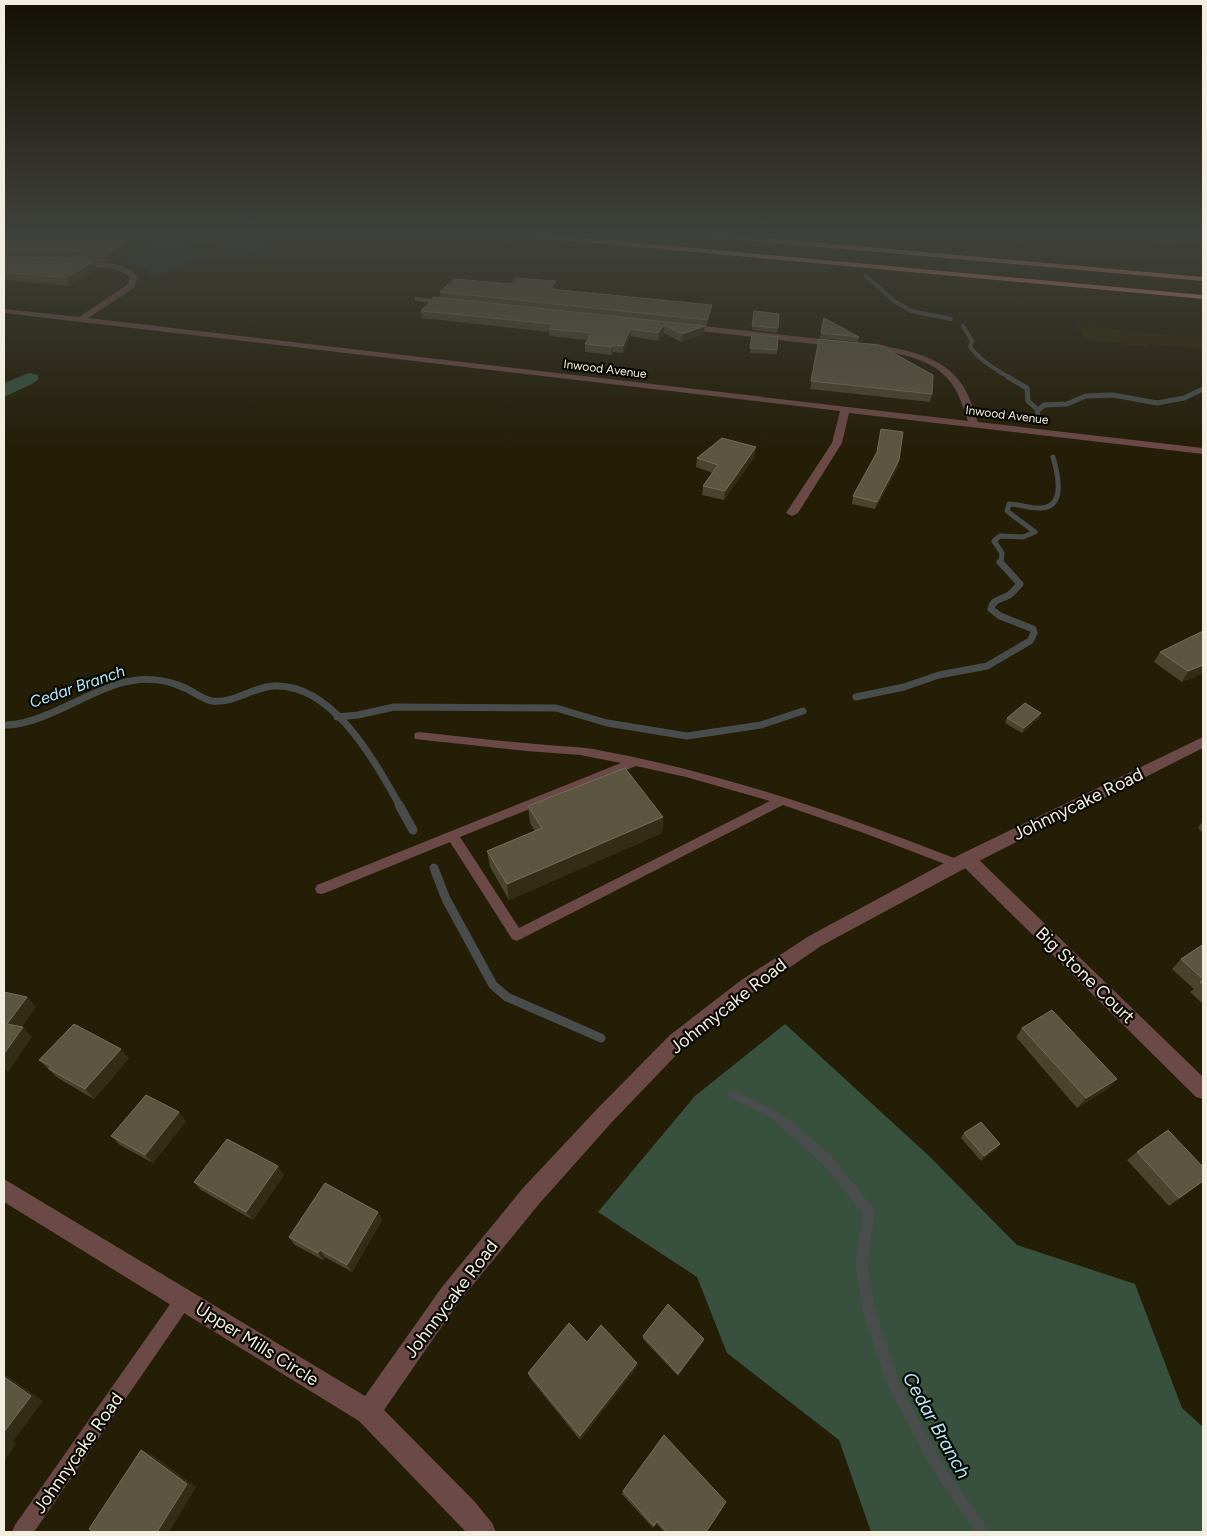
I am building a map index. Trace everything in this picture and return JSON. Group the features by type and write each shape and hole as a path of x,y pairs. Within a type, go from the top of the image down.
{"street":[{"path":"82,319 102,307"},
{"name":"Inwood Avenue","path":"4,311 1203,451"},
{"path":"674,326 851,345"},
{"path":"861,346 906,353 946,372 955,380 961,390 974,424"},
{"path":"792,513 837,443 845,409"},
{"name":"Johnnycake Road","path":"368,1412 450,1295 531,1196 605,1115 677,1041 746,987 815,941 963,862 1201,746"},
{"name":"Big Stone Court","path":"963,862 1203,1090"},
{"name":"Upper Mills Circle","path":"4,1190 368,1412 466,1511 483,1532"}],"lane":[{"path":"418,736 589,752 636,761 716,780 783,800 963,862"},
{"path":"320,889 636,761"},
{"path":"453,836 517,935 783,800"},
{"name":"Johnnycake Road","path":"22,1532 184,1299"}],"shaded area":[{"path":"1077,325 1203,337 1203,349 1149,344 1149,347 1084,339"}],"green space":[{"path":"29,373 38,375 38,380 4,397 4,383"},
{"path":"785,1024 928,1155 1017,1245 1135,1284 1182,1408 1203,1427 1203,1532 871,1532 839,1440 727,1353 697,1277 598,1212 695,1096"}],"building":[{"path":"425,307 524,307 705,326 682,334 664,325 658,333 630,329 623,346 613,345 612,347 585,344 592,333 549,329 552,324 421,311"},
{"path":"580,307 711,307 707,320"},
{"path":"754,311 779,314 778,328 752,326"},
{"path":"824,318 859,337 821,333"},
{"path":"752,334 778,337 777,350 750,348"},
{"path":"819,339 879,345 933,375 932,394 811,381"},
{"path":"881,429 903,432 899,460 877,502 853,496 877,452"},
{"path":"722,438 756,447 725,491 703,486 718,465 697,458"},
{"path":"1203,631 1203,665 1188,671 1160,652"},
{"path":"1025,703 1041,713 1024,728 1007,718"},
{"path":"625,768 663,817 507,884 487,851 542,828 528,806"},
{"path":"1203,945 1203,979 1181,959"},
{"path":"4,992 27,997 7,1024 23,1027 4,1054"},
{"path":"1052,1010 1117,1079 1086,1098 1022,1028"},
{"path":"74,1024 121,1049 85,1089 49,1069 51,1066 39,1060"},
{"path":"146,1095 179,1112 145,1155 111,1136"},
{"path":"981,1122 1000,1144 984,1156 964,1133"},
{"path":"1168,1130 1203,1167 1203,1181 1179,1198 1137,1152"},
{"path":"227,1139 278,1166 246,1212 194,1182"},
{"path":"325,1183 378,1212 347,1265 320,1250 318,1253 289,1237"},
{"path":"668,1304 704,1339 678,1374 643,1336"},
{"path":"569,1323 587,1342 601,1325 637,1363 580,1436 528,1373"},
{"path":"4,1377 31,1396 4,1432"},
{"path":"664,1435 726,1502 706,1532 667,1532 657,1521 654,1526 623,1491"},
{"path":"141,1450 187,1484 157,1532 94,1532 89,1529"}],"waterway":[{"path":"904,307 911,311 951,319"},
{"path":"963,326 972,341 970,347 974,352 988,364 1010,378"},
{"path":"1008,377 1027,388 1028,401 1038,410"},
{"path":"1038,410 1044,405 1067,404 1086,396 1113,395 1157,403 1184,398 1203,389"},
{"path":"1037,416 1038,410"},
{"path":"1001,563 1002,553 994,541 1000,536 1023,537 1035,532 1007,511 1009,504 1041,508 1049,506 1054,502 1057,495 1058,479 1053,457"},
{"path":"856,697 904,687 939,675 987,666 1030,641 1034,633 1033,629 1000,616 991,609 995,602 1011,594 1020,584 1001,563"},
{"name":"Cedar Branch","path":"4,725 32,720 105,689 135,680 169,682 212,701 228,700 266,687 295,688 315,697 339,717"},
{"path":"339,717 358,715 394,707 556,708 607,723 687,736 761,725 803,711"},
{"name":"Cedar Branch","path":"339,717 365,748 400,806"},
{"name":"Cedar Branch","path":"399,805 413,830"},
{"name":"Cedar Branch","path":"434,868 446,899 493,985 507,997 601,1038"},
{"name":"Cedar Branch","path":"732,1094 769,1112 785,1123"},
{"name":"Cedar Branch","path":"784,1122 826,1159 869,1212 861,1263 868,1307 895,1388 942,1474 983,1532"}]}
